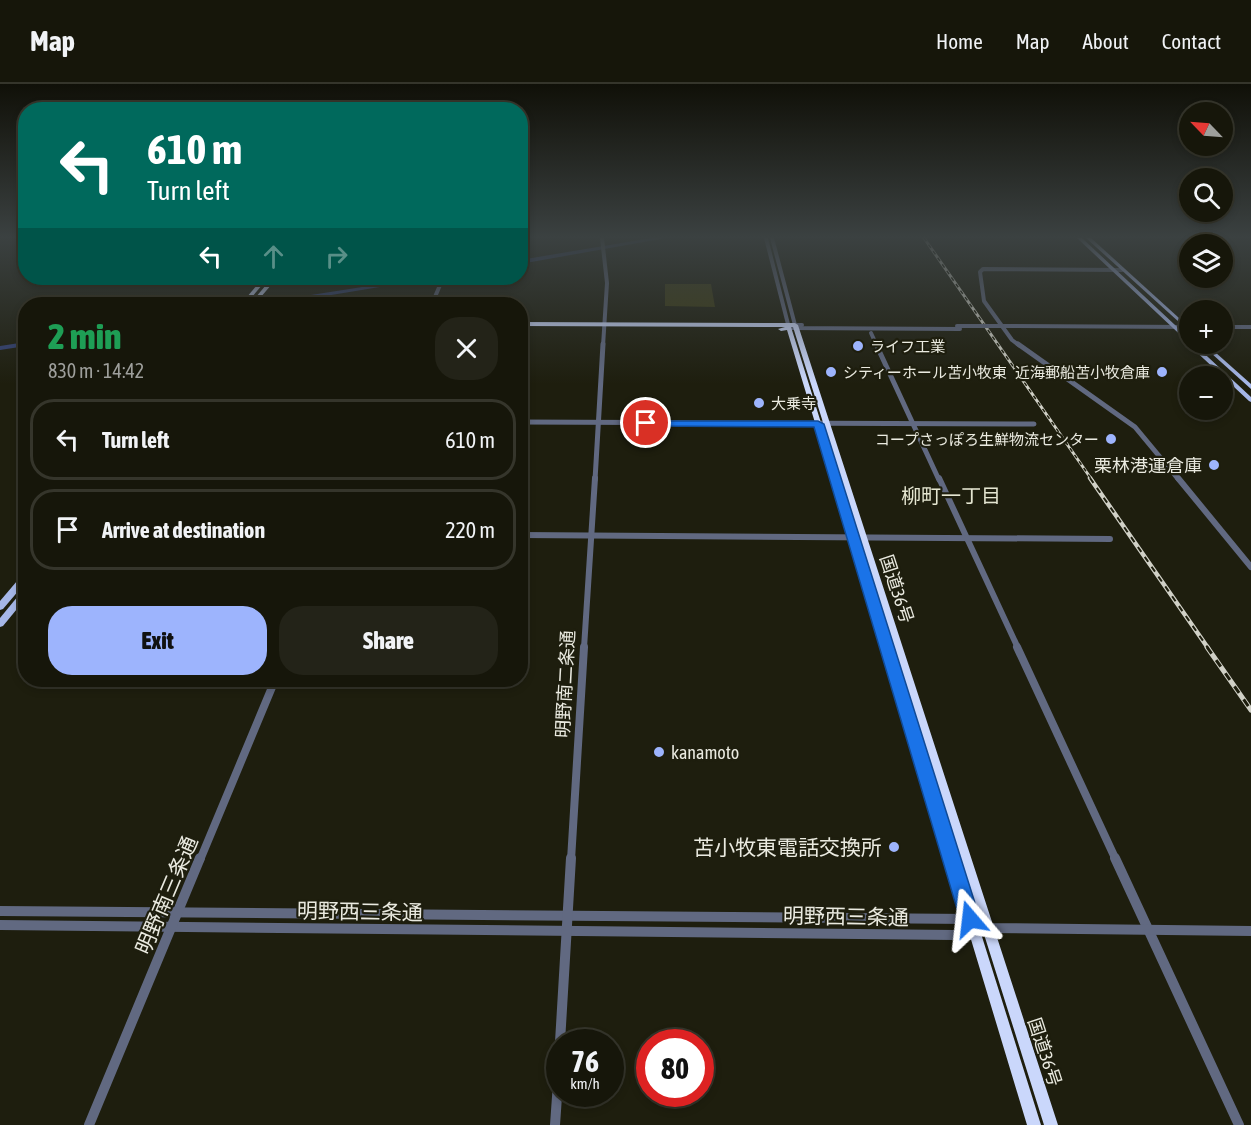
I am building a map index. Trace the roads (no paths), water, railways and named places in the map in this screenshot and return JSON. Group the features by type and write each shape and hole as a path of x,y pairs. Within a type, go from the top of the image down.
{"highway":[{"path":"528,326 792,327"},
{"name":"国道36号","path":"792,327 858,538 970,919 1034,1125"},
{"name":"国道36号","path":"858,538 1051,1125"}],"main road":[{"path":"1131,287 1179,332"},
{"path":"1141,287 1179,320"},
{"path":"1202,354 1251,400"},
{"path":"1214,354 1251,387"},
{"path":"0,607 18,586"},
{"path":"0,624 18,602"}],"street":[{"name":"明野南二条通","path":"561,1029 607,287"},
{"path":"780,287 792,327"},
{"path":"783,287 792,327"},
{"path":"981,287 984,301 1012,340 1135,427 1251,567"},
{"path":"792,327 1179,328"},
{"path":"1233,327 1251,327"},
{"path":"871,333 1239,1125"},
{"path":"528,422 1034,424"},
{"path":"528,536 1110,539"},
{"name":"明野南三条通","path":"89,1125 272,687"},
{"name":"明野西三条通","path":"0,911 970,919 987,928"},
{"name":"明野西三条通","path":"0,925 975,935"},
{"path":"975,935 987,928 1251,931"},
{"path":"555,1125 556,1107"}],"waterway":[{"path":"310,297 376,287"},
{"path":"0,348 18,345"}],"railway":[{"path":"958,287 1092,480"},
{"path":"1090,478 1208,648"},
{"path":"1207,647 1251,710"}],"place":[{"name":"ライフ工業","path":"858,346"},
{"name":"シティーホール苫小牧東","path":"831,372"},
{"name":"近海郵船苫小牧倉庫","path":"1162,372"},
{"name":"大乗寺","path":"759,403"},
{"name":"コープさっぽろ生鮮物流センター","path":"1111,439"},
{"name":"栗林港運倉庫","path":"1214,465"},
{"name":"kanamoto","path":"659,752"},
{"name":"苫小牧東電話交換所","path":"894,847"}],"district":[{"name":"柳町一丁目","path":"951,495"}]}
